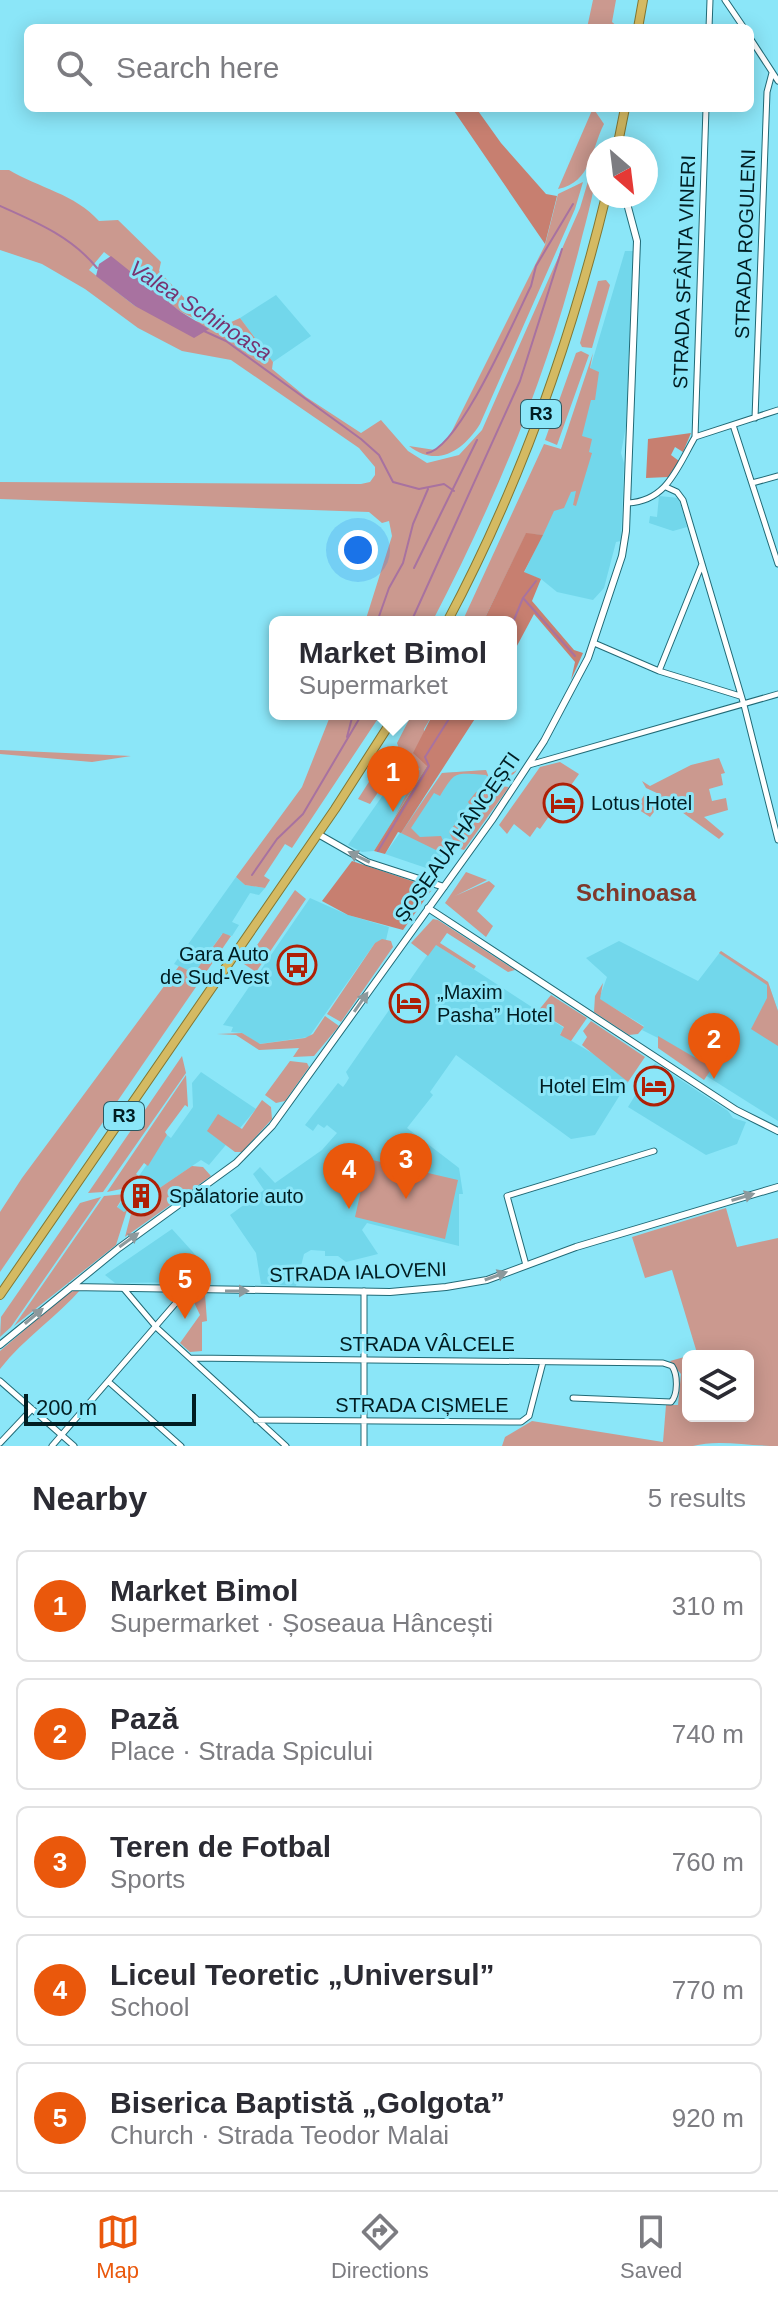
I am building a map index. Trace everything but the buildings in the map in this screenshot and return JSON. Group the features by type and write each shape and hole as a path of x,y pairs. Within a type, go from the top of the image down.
{"highway":[{"path":"639,24 643,0"},
{"path":"619,136 624,112"},
{"name":"R3","path":"450,616 484,549 542,411 579,299 603,208"},
{"name":"R3","path":"0,1295 318,834 392,720"}],"street":[{"path":"709,24 710,0"},
{"path":"725,0 741,24"},
{"path":"754,44 778,81"},
{"name":"STRADA ROGULENI","path":"755,418 767,92 772,73"},
{"name":"STRADA SFÂNTA VINERI","path":"695,437 706,112"},
{"name":"ȘOSEAUA HÂNCEȘTI","path":"0,1345 68,1288 236,1163 259,1141 529,765 576,683 594,643 622,556 628,503 637,241 628,208"},
{"path":"628,503 651,500 666,487 695,437 778,410"},
{"path":"733,425 778,564"},
{"path":"752,483 778,476"},
{"path":"666,487 677,492 683,500 744,705 778,840"},
{"path":"659,671 702,564"},
{"path":"594,643 659,671 741,696"},
{"path":"529,765 778,694"},
{"path":"318,834 367,862 444,887"},
{"path":"428,908 736,1110 778,1131"},
{"path":"526,1265 507,1196 654,1151"},
{"name":"STRADA IALOVENI","path":"68,1288 364,1291 461,1285 487,1280 526,1265 778,1187"},
{"path":"124,1289 157,1328 286,1446"},
{"path":"52,1446 110,1383 187,1290"},
{"path":"364,1291 364,1446"},
{"name":"STRADA VÂLCELE","path":"190,1358 663,1363 672,1366 676,1374 675,1397 671,1402 573,1398"},
{"name":"STRADA CIȘMELE","path":"256,1420 524,1421 543,1362"},
{"path":"0,1381 74,1446"},
{"path":"110,1383 181,1446"},
{"path":"0,1443 32,1409"}],"shaded area":[{"path":"593,0 616,0 612,22 614,24 588,24"},
{"path":"455,112 479,112 501,143 546,194 557,196 545,244"},
{"path":"591,112 596,112 604,124 599,136 586,136 586,168 569,185 558,189"},
{"path":"0,170 9,170 68,198 99,221 118,220 161,262 159,271 187,301 206,308 221,321 229,323 240,318 273,362 272,369 306,397 361,433 381,420 408,451 427,463 459,455 482,430 586,188 586,208 589,208 551,345 497,486 435,616 367,616 392,536 389,521 382,523 369,512 0,499 0,482 361,484 370,482 375,475 375,467 359,448 231,360 182,351 138,328 85,289 42,264 0,250","holes":["104,252 181,312 203,323 135,306 89,270"]},
{"path":"583,182 575,209 480,424 466,442 449,453 430,456 409,446 435,450 449,437 545,245 558,194"},
{"path":"625,251 633,251 626,426 621,453 624,463 621,541 616,542 604,588 593,600 557,592 541,579 524,573 542,535 526,533 594,370 590,369"},
{"path":"111,256 181,312 209,329 194,338 135,306 96,276 99,264"},
{"path":"606,280 610,285 592,348 582,347 580,343 598,281"},
{"path":"276,295 311,336 273,362 240,318"},
{"path":"581,351 589,355 557,445 545,440 576,353"},
{"path":"593,353 590,368 599,372 595,400 591,400 582,436 592,439 589,452 592,453 576,506 573,505 576,491 571,492 564,508 554,511 543,535 526,534 486,616 465,616 544,444 561,449"},
{"path":"691,433 683,452 675,447 671,455 679,461 668,477 646,478 648,439"},
{"path":"659,496 679,498 687,527 673,531 649,523 650,516 657,517"},
{"path":"526,533 543,535 524,572 541,579 532,601 574,650 583,653 571,680 575,662 534,614 517,646 517,616 486,616"},
{"path":"329,720 377,720 292,848 285,844 264,876 270,880 265,888 245,885 236,877 302,787"},
{"path":"409,720 429,720 424,729 427,766 394,818 414,780 404,770 414,777 420,769 410,762 406,767 397,743"},
{"path":"430,720 474,720 385,854 374,851 427,766 413,753"},
{"path":"0,750 131,756 92,762 0,754"},
{"path":"388,752 397,765 370,804 358,799"},
{"path":"413,753 427,766 374,851 362,852 348,845 397,775 402,761 404,765"},
{"path":"719,758 725,773 721,774 723,785 709,789 712,801 726,798 728,810 704,817 724,834 719,839 664,799 650,817 636,808 645,794 651,794 646,803 650,806 659,794 646,788 642,781 650,786 691,765"},
{"path":"560,762 579,774 540,829 537,827 530,837 514,824 507,834 499,825 540,767"},
{"path":"486,770 490,788 432,870 385,854 442,773"},
{"path":"486,770 490,780 486,775 453,777 440,796 434,793 411,828 420,837 441,836 452,862 438,851 401,833 442,773"},
{"path":"509,787 464,850 457,848 449,832 470,805 468,802 476,792"},
{"path":"352,861 433,888 403,930 348,915 322,901"},
{"path":"466,872 487,880 455,896 489,881 495,886 477,911 493,926 486,937 445,903"},
{"path":"236,877 245,885 265,888 259,895 250,893 232,922 239,925 232,936 222,934 194,973 174,964"},
{"path":"295,890 306,899 256,972 244,964"},
{"path":"310,898 348,915 389,927 386,940 375,943 309,1037 259,1044 242,1033 231,1032 233,1027 223,1025"},
{"path":"433,919 515,970 508,972 447,933 440,943 476,966 474,969 436,945 428,956 411,943"},
{"path":"223,933 231,936 0,1272 0,1212 22,1178 179,966 194,973"},
{"path":"382,939 391,941 393,947 341,1022 327,1014 375,943"},
{"path":"619,941 698,981 721,951 768,982 778,1011 778,1121 659,1046 658,1038 642,1030 644,1026 599,999 607,977 586,958"},
{"path":"435,944 564,1028 560,1034 602,1059 628,1082 595,1135 571,1139 456,1055 430,1092 433,1095 407,1128 459,1168 463,1194 459,1194 459,1246 367,1223 362,1230 378,1254 346,1262 338,1256 325,1256 325,1251 311,1250 304,1254 296,1286 261,1284 256,1253 230,1215 264,1190 253,1174 260,1167 275,1183 322,1150 337,1133 327,1125 324,1128 318,1124 313,1131 305,1125 338,1083 343,1087 346,1083 349,1078 346,1072"},
{"path":"721,951 768,982 778,1011 778,1046 751,1029 767,998 767,985 719,953"},
{"path":"603,983 600,999 644,1027 638,1034 629,1035 594,1012 595,996"},
{"path":"551,995 587,1018 571,1041 560,1035 564,1027 538,1011"},
{"path":"325,1016 339,1026 314,1056 293,1057 299,1048 259,1050 236,1035 217,1034 242,1033 260,1044 305,1038 313,1034"},
{"path":"591,1021 645,1057 628,1082 582,1045 587,1037 583,1031"},
{"path":"658,1036 699,1060 701,1057 713,1067 704,1080 658,1048"},
{"path":"182,1056 186,1073 103,1192 88,1193"},
{"path":"290,1061 307,1063 309,1067 285,1101 276,1103 265,1095"},
{"path":"655,1063 728,1111 733,1118 746,1122 737,1144 706,1155 628,1107"},
{"path":"201,1072 256,1109 209,1165 201,1160 124,1212 117,1208 167,1135 171,1138 193,1107 192,1083"},
{"path":"186,1075 188,1107 185,1105 165,1132 167,1135 148,1166 144,1163 136,1174 140,1177 131,1187 107,1192"},
{"path":"262,1100 271,1107 272,1119 242,1152 235,1152 207,1131 218,1114 242,1129"},
{"path":"368,1159 458,1180 445,1239 355,1217"},
{"path":"192,1166 203,1167 211,1176 125,1237 133,1206"},
{"path":"125,1194 117,1207 124,1212 127,1210 116,1245 14,1326 104,1196"},
{"path":"101,1197 11,1327 0,1337 1,1317 80,1203"},
{"path":"726,1208 737,1247 778,1238 778,1446 723,1443 693,1446 502,1446 505,1437 532,1421 663,1442 666,1405 678,1405 681,1374 670,1361 682,1358 682,1422 754,1422 754,1350 696,1350 672,1270 645,1278 632,1237"},
{"path":"172,1229 201,1261 203,1282 115,1283 105,1275"},
{"path":"82,1288 0,1369 0,1351 68,1293"},
{"path":"205,1294 207,1321 202,1322 202,1351 190,1352 180,1343 200,1315 191,1296"}],"waterway":[{"path":"427,453 440,446 470,407 531,286 536,266 573,204"},
{"name":"Valea Schinoasa","path":"0,206 65,239 97,268"},
{"path":"414,616 520,381 562,249"},
{"name":"Valea Schinoasa","path":"204,331 226,341 361,439 379,455 393,482 419,489 444,484 454,491"},
{"path":"414,568 477,440"},
{"path":"379,616 389,588 403,563 413,524 428,489"},
{"path":"516,616 523,598 536,581"},
{"name":"Valea Schinoasa","path":"523,598 575,656"},
{"path":"347,737 351,720"},
{"path":"252,875 277,839 303,814 358,720"},
{"path":"378,851 429,766 425,757 448,720"}],"place":[{"name":"Lotus Hotel","path":"563,803"},
{"name":"Market Bimol","path":"393,812"},
{"name":"Gara Auto de Sud-Vest","path":"297,965"},
{"name":"„Maxim Pasha” Hotel","path":"409,1003"},
{"name":"Pază","path":"714,1079"},
{"name":"Hotel Elm","path":"654,1086"},
{"name":"Spălatorie auto","path":"141,1196"},
{"name":"Teren de Fotbal","path":"406,1199"},
{"name":"Liceul Teoretic „Universul”","path":"349,1209"},
{"name":"Biserica Baptistă „Golgota”","path":"185,1319"}],"district":[{"name":"Schinoasa","path":"636,893"}]}
